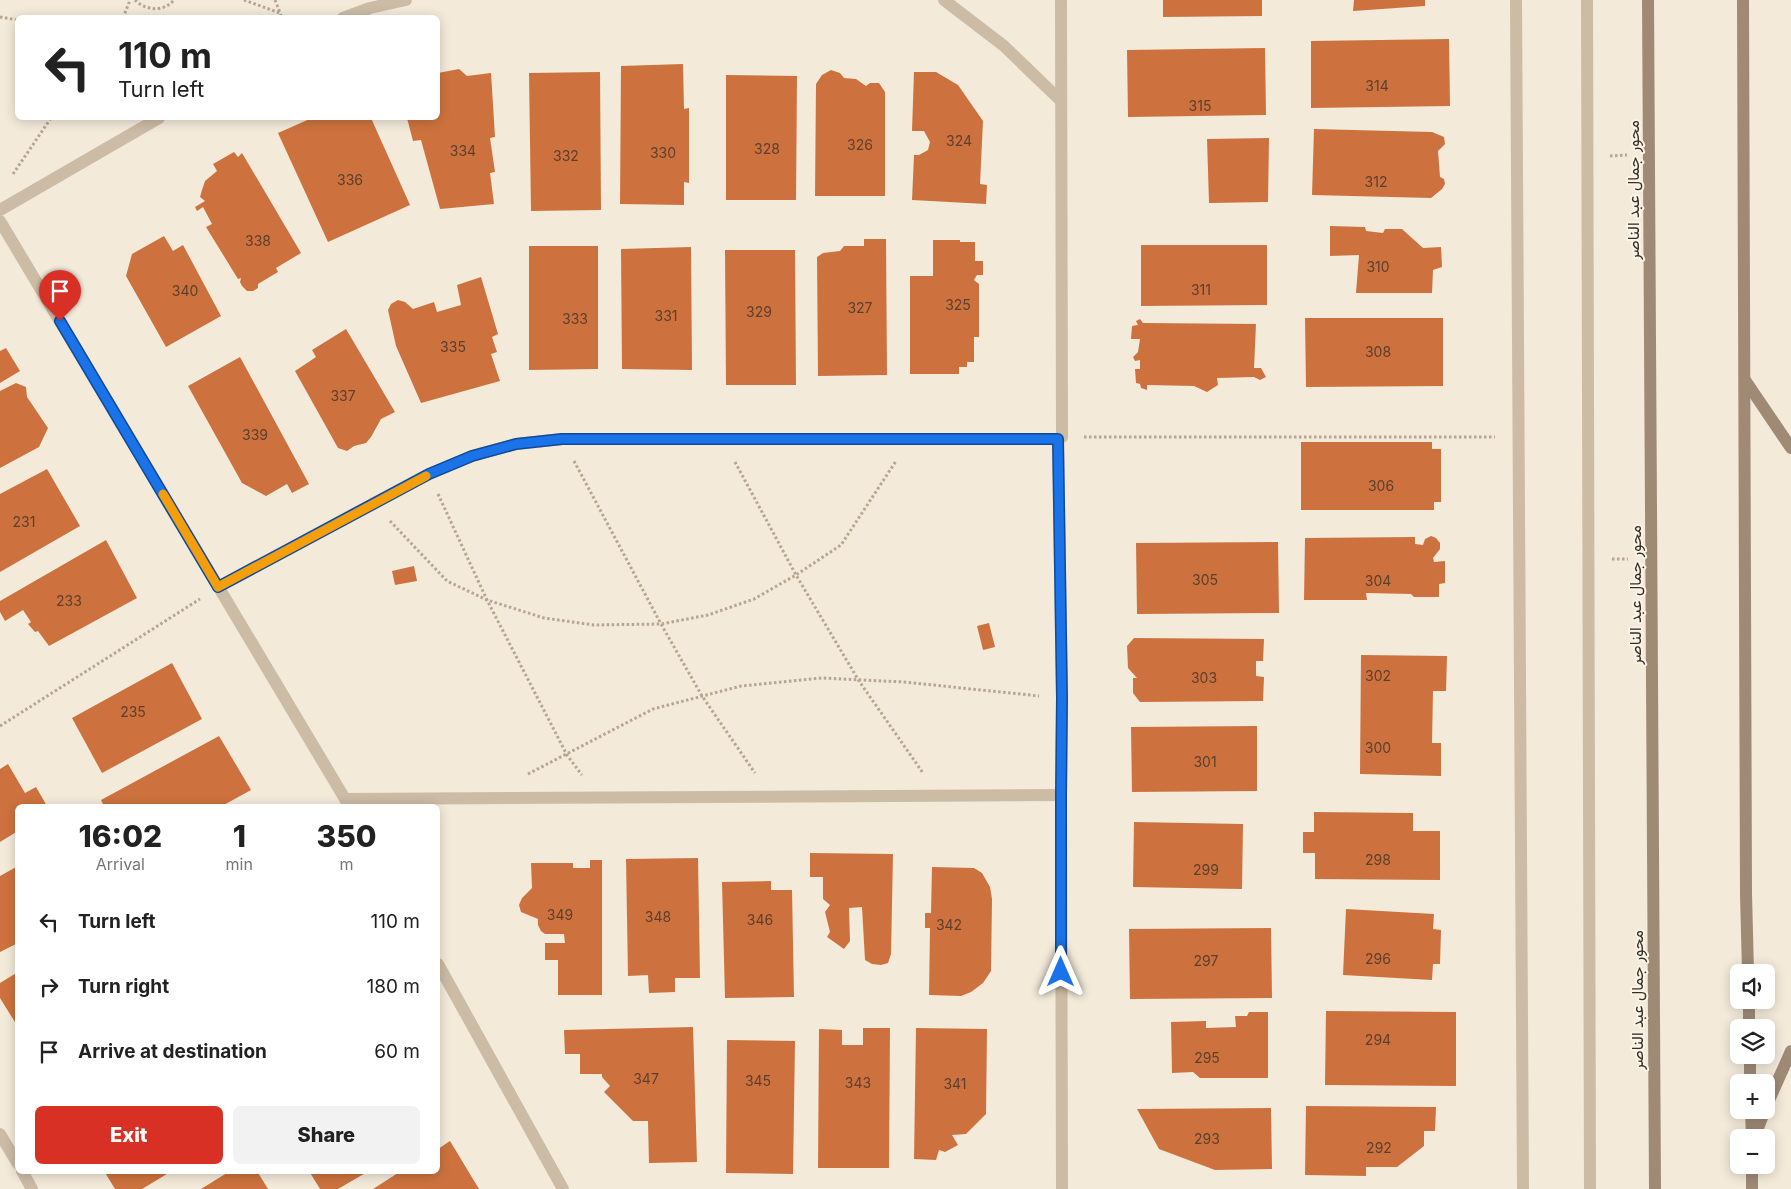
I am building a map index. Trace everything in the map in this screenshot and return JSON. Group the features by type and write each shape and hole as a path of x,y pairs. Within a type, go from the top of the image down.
{"main road":[{"name":"محور جمال عبد الناصر","path":"1648,0 1655,1189"},
{"path":"1743,0 1748,964"},
{"path":"1745,380 1791,448"},
{"path":"1775,1087 1791,1051"},
{"path":"1752,1174 1752,1189"}],"street":[{"path":"352,15 370,8 406,0"},
{"path":"944,0 1004,46 1061,101"},
{"path":"1062,0 1060,438 1062,1189"},
{"path":"1516,0 1523,1189"},
{"path":"1587,0 1590,1189"},
{"path":"0,210 156,120"},
{"path":"0,221 347,802 598,798 1061,795"},
{"path":"218,587 429,474 480,454 516,444 562,439 1060,438"},
{"path":"440,968 563,1189"},
{"path":"0,1134 15,1159"},
{"path":"24,1174 32,1189"}],"path":[{"path":"124,15 130,0"},
{"path":"136,0 139,4 150,9 161,8 171,4 174,0"},
{"path":"244,0 280,13"},
{"path":"275,0 280,13"},
{"path":"0,17 15,20"},
{"path":"10,178 50,120"},
{"path":"1587,156 1648,155"},
{"path":"1060,438 1519,437"},
{"path":"722,438 796,575 859,681 939,796"},
{"path":"374,504 448,581 487,600 544,618 594,625 661,624 708,615 754,598 796,575 841,545 911,438"},
{"path":"562,439 661,624 702,696 771,797"},
{"path":"429,474 487,600 567,755 598,798"},
{"path":"1588,559 1651,559"},
{"path":"0,726 218,587"},
{"path":"522,776 567,755 653,709 741,686 822,678 904,682 1062,698"}],"building":[{"path":"1163,0 1262,0 1262,16 1163,17"},
{"path":"1354,0 1425,0 1425,6 1353,11"},
{"path":"1449,39 1450,106 1311,108 1311,41"},
{"path":"1265,48 1266,115 1128,117 1127,50"},
{"path":"683,64 684,109 689,108 689,183 684,182 684,205 620,204 621,66"},
{"path":"459,69 467,76 491,73 495,137 490,138 495,172 490,173 494,204 440,209 421,140 413,141 408,120 440,120 440,73"},
{"path":"831,70 840,73 844,78 856,79 866,86 870,83 879,83 885,92 885,196 815,196 816,84 822,75"},
{"path":"600,72 601,210 531,211 529,73"},
{"path":"914,72 936,72 958,85 983,121 980,184 987,185 986,204 912,200 914,155 919,155 928,150 930,142 924,131 912,131"},
{"path":"726,75 797,76 796,200 726,200"},
{"path":"307,120 372,120 410,205 328,242 278,133"},
{"path":"1314,129 1432,132 1444,137 1445,144 1438,151 1440,177 1444,179 1445,184 1431,198 1312,195"},
{"path":"1269,138 1268,202 1209,203 1207,139"},
{"path":"234,152 238,157 242,153 301,253 276,268 278,272 258,284 258,288 253,291 247,291 242,286 241,278 238,279 206,227 212,224 203,207 197,211 195,207 205,201 200,197 205,181 217,171 213,164"},
{"path":"1330,226 1365,227 1366,231 1383,233 1385,229 1402,229 1423,248 1441,247 1442,267 1433,270 1432,293 1356,293 1359,255 1330,256"},
{"path":"164,236 173,251 183,245 221,316 166,347 126,276 132,254"},
{"path":"864,239 886,239 887,375 818,376 817,257 823,253 840,251 844,246 864,246"},
{"path":"933,240 975,242 975,261 983,261 983,275 977,275 974,280 979,284 979,337 974,337 974,362 967,362 967,367 959,367 959,374 910,374 910,276 933,276"},
{"path":"1141,245 1267,245 1267,305 1141,306"},
{"path":"529,246 598,246 598,369 529,370"},
{"path":"691,247 692,370 622,369 621,249"},
{"path":"725,250 795,250 796,385 726,385"},
{"path":"481,277 498,334 492,337 497,352 491,354 500,381 421,403 396,346 388,310 391,304 398,300 405,302 413,309 434,302 437,312 461,305 457,285"},
{"path":"1305,318 1443,318 1443,386 1306,387"},
{"path":"1140,319 1143,323 1256,324 1254,368 1261,368 1266,377 1260,380 1254,377 1217,378 1218,385 1207,392 1194,386 1147,385 1147,390 1141,388 1140,384 1136,383 1135,369 1140,369 1140,360 1135,361 1133,357 1138,352 1140,339 1131,339 1132,326 1138,325 1136,321"},
{"path":"346,329 395,412 381,419 366,443 354,446 347,451 338,448 295,371 316,357 312,350"},
{"path":"6,348 20,371 0,383 0,351"},
{"path":"240,357 309,484 292,493 287,484 266,496 242,483 188,386"},
{"path":"16,383 26,387 27,397 48,428 39,447 0,468 0,391"},
{"path":"1301,442 1432,442 1432,449 1441,449 1441,502 1434,502 1434,510 1301,510"},
{"path":"47,469 80,526 0,572 0,494"},
{"path":"1431,536 1440,543 1440,549 1433,558 1434,562 1445,561 1445,583 1439,584 1439,597 1366,593 1367,600 1304,600 1305,538 1415,537 1415,544 1423,545 1425,539"},
{"path":"106,540 137,598 49,646 38,631 35,632 28,624 31,622 23,610 5,621 0,612 0,601"},
{"path":"1278,542 1279,613 1137,614 1136,543"},
{"path":"414,566 417,581 395,585 392,571"},
{"path":"989,623 995,647 983,650 977,626"},
{"path":"1134,638 1264,639 1263,661 1256,661 1256,676 1264,677 1263,701 1140,702 1133,693 1133,678 1137,678 1128,668 1127,646"},
{"path":"1361,655 1447,656 1446,691 1433,691 1432,743 1441,743 1441,776 1360,774"},
{"path":"172,663 202,719 102,773 72,718"},
{"path":"1257,726 1257,791 1132,792 1131,727"},
{"path":"219,736 251,790 226,804 103,804 101,800"},
{"path":"8,764 25,793 36,787 46,804 15,804 15,833 0,842 0,769"},
{"path":"1314,812 1413,813 1413,831 1440,831 1440,880 1315,879 1315,853 1303,853 1303,832 1314,832"},
{"path":"1134,822 1243,824 1242,889 1133,887"},
{"path":"810,853 893,854 891,954 888,963 881,965 872,964 865,960 862,907 849,908 850,941 844,949 827,937 830,932 825,912 830,905 823,899 823,877 810,877"},
{"path":"698,858 700,978 675,978 675,992 649,993 648,975 628,976 626,859"},
{"path":"590,860 602,860 602,995 558,995 558,960 545,960 545,943 565,943 564,934 545,934 538,925 538,919 521,912 519,905 522,898 532,888 531,863 573,863 573,868 590,868"},
{"path":"932,867 974,868 982,873 990,887 992,899 991,971 983,983 971,992 961,996 929,995 930,928 925,928 925,913 931,913"},
{"path":"15,868 15,944 0,952 0,876"},
{"path":"771,881 771,890 792,890 794,997 725,998 722,882"},
{"path":"1346,909 1434,914 1433,929 1441,930 1440,964 1433,964 1432,980 1343,975"},
{"path":"1271,928 1272,998 1130,999 1129,929"},
{"path":"15,974 15,1022 0,998 0,983"},
{"path":"1326,1011 1456,1012 1456,1086 1325,1085"},
{"path":"1249,1012 1268,1012 1268,1078 1200,1078 1193,1072 1172,1073 1171,1022 1206,1021 1206,1028 1236,1027 1235,1016 1247,1016"},
{"path":"693,1027 697,1162 649,1163 648,1121 633,1121 604,1092 610,1086 602,1077 602,1074 580,1074 580,1054 565,1054 564,1030"},
{"path":"863,1028 890,1028 889,1168 818,1168 819,1029 842,1030 842,1045 863,1045"},
{"path":"916,1028 987,1029 986,1114 966,1134 952,1135 958,1145 945,1152 939,1150 936,1160 914,1159"},
{"path":"727,1040 795,1041 793,1174 726,1173"},
{"path":"1306,1106 1436,1107 1435,1131 1424,1131 1424,1146 1397,1167 1366,1167 1366,1176 1305,1175"},
{"path":"1271,1108 1272,1169 1215,1170 1159,1149 1137,1109"},
{"path":"450,1141 479,1189 373,1189 396,1174 440,1174 440,1148"},
{"path":"106,1174 167,1174 142,1189 115,1189"},
{"path":"225,1174 259,1174 268,1189 201,1189"},
{"path":"311,1174 364,1174 338,1189 320,1189"}],"slow traffic":[{"path":"163,494 218,587 426,476"}],"route":[{"path":"60,321 218,587 429,474 472,456 516,444 562,439 1058,439 1062,698 1061,972"}]}
